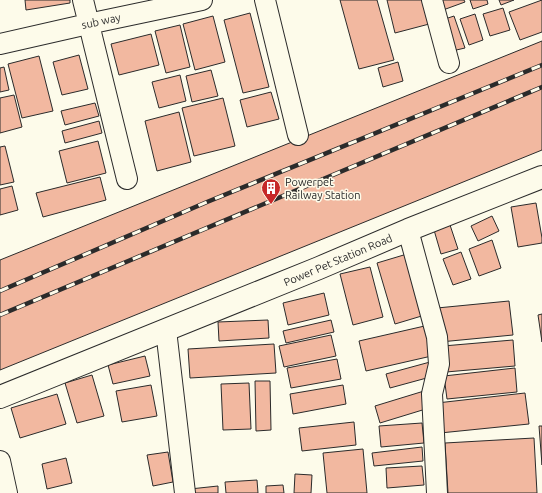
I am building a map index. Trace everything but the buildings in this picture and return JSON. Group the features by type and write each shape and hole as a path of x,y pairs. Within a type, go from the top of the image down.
{"street":[{"path":"83,0 127,179"},
{"name":"sub way","path":"0,44 202,0"},
{"path":"265,0 298,135"},
{"path":"432,0 449,63"},
{"name":"Power Pet Station Road","path":"0,398 319,268 408,230 542,177"},
{"path":"408,230 437,336 438,364 432,394 437,493"},
{"path":"166,330 185,493"},
{"path":"0,461 7,493"}],"railway":[{"path":"0,291 207,202 542,65"},
{"path":"0,315 542,87"}],"place":[{"name":"Powerpet Railway Station","path":"271,205"}]}
